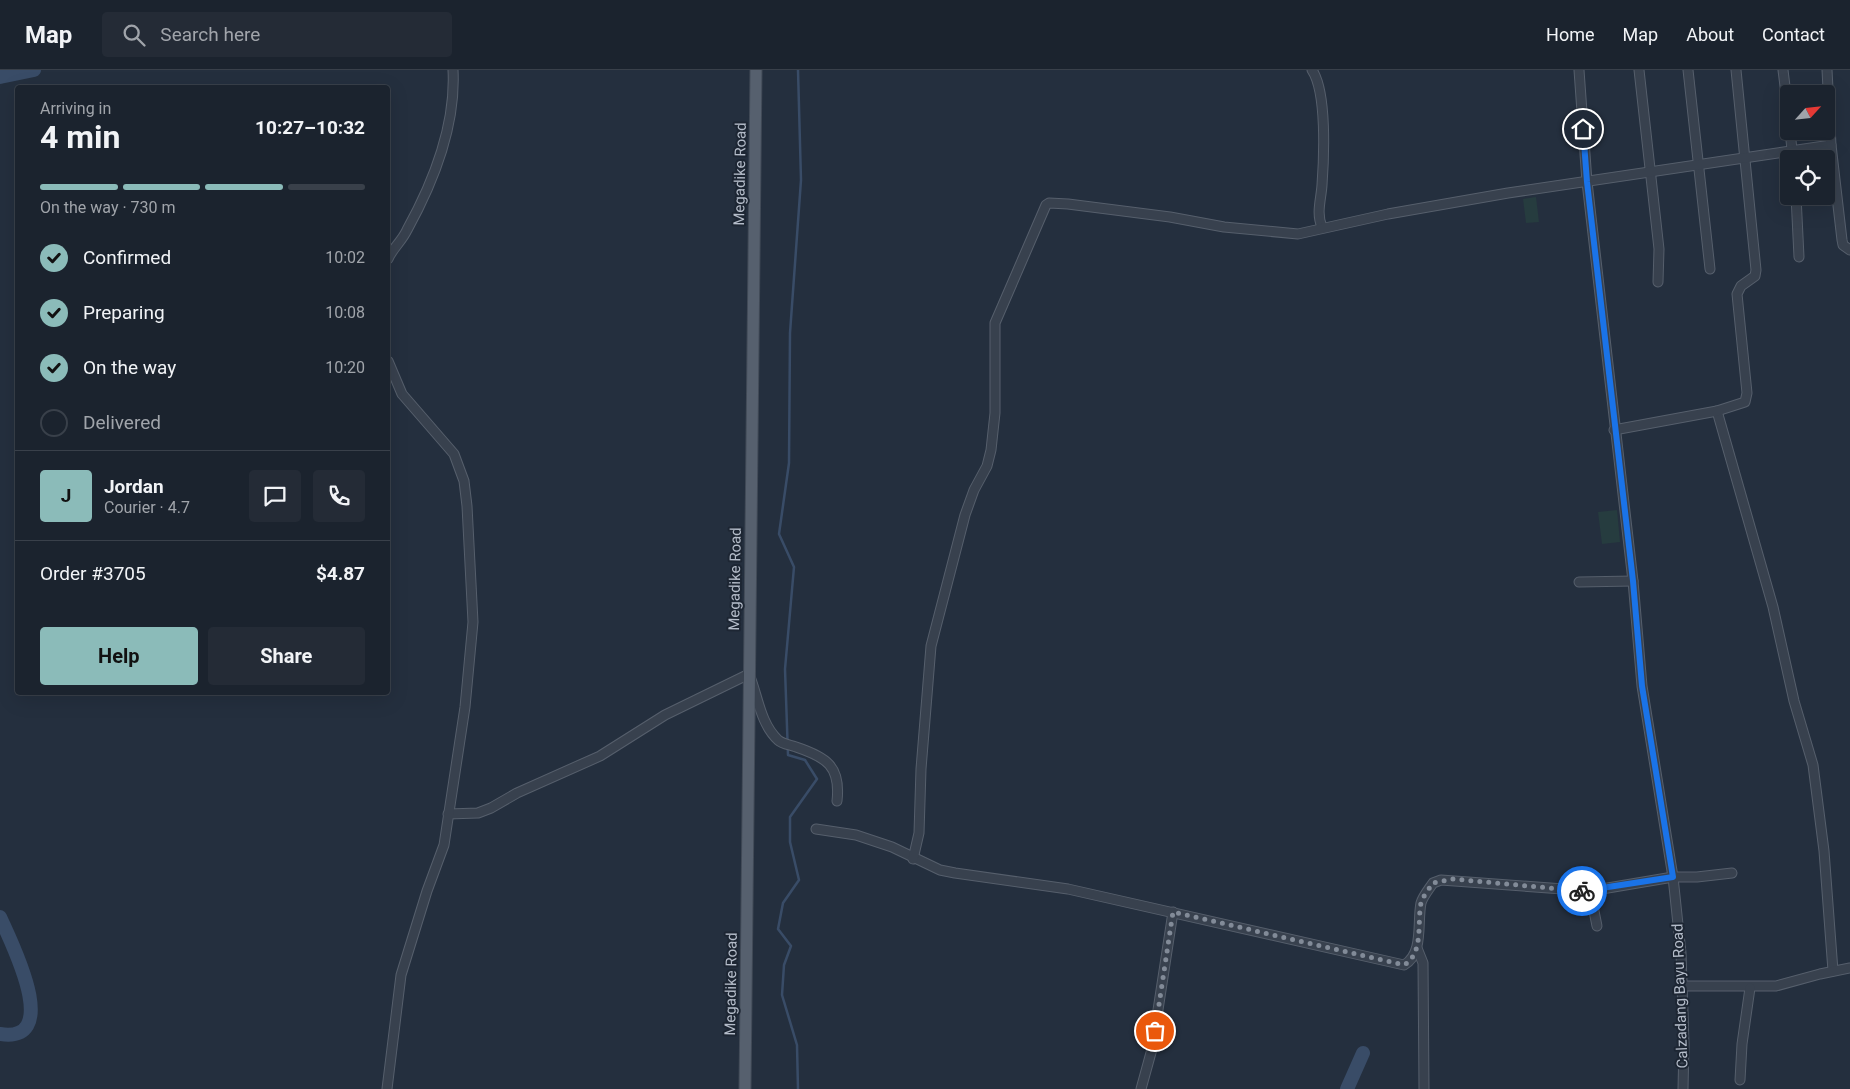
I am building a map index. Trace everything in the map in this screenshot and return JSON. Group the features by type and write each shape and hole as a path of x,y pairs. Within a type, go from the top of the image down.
{"main road":[{"name":"Megadike Road","path":"745,1089 756,70"}],"street":[{"path":"390,256 406,232 430,184 446,137 454,86 453,70"},
{"path":"1312,70 1318,86 1321,107 1323,153 1318,214 1322,228"},
{"name":"Calzadang Bayu Road","path":"1579,70 1587,182 1614,430 1633,581 1642,686 1673,877 1682,953 1683,1089"},
{"path":"1638,70 1659,250 1658,282"},
{"path":"1688,70 1710,269"},
{"path":"1614,430 1743,405 1746,399 1737,294 1741,286 1755,276 1756,270 1736,70"},
{"path":"1783,70 1785,85"},
{"path":"1827,70 1831,145 1842,240 1843,245 1850,250"},
{"path":"1812,150 1831,145"},
{"path":"913,859 919,833 922,751 931,646 965,515 974,490 987,466 991,450 995,412 995,323 1046,205 1049,203 1068,204 1286,234 1298,234 1508,193 1745,158 1780,156"},
{"path":"1796,205 1799,257"},
{"path":"387,1089 401,975 426,891 444,845 465,707 473,622 464,481 454,454 402,394 390,366"},
{"path":"1717,411 1773,608 1794,701 1813,765 1824,851 1833,971"},
{"path":"1579,582 1633,581"},
{"path":"448,814 478,813 491,808 517,793 600,756 665,715 749,674 759,707 779,742 818,754 835,773 838,788 837,801"},
{"path":"816,830 856,835 892,847 913,859 940,870 1068,888 1404,965 1410,962 1416,948 1422,902 1433,883 1453,879 1590,891 1673,877 1697,877 1732,873"},
{"path":"1590,891 1597,926"},
{"path":"1141,1089 1152,1049 1173,912"},
{"path":"1416,948 1423,963 1424,1089"},
{"path":"1682,986 1750,988 1776,986 1850,968"},
{"path":"1740,1080 1742,1044 1750,988"}],"green space":[{"path":"1536,197 1539,222 1526,223 1523,199"},
{"path":"1617,510 1620,542 1602,544 1598,512"}],"waterway":[{"path":"0,77 34,70"},
{"path":"798,70 801,180 790,333 789,463 779,534 794,567 785,669 788,755 805,760 817,779 790,817 790,842 799,880 783,903 778,929 791,946 784,965 782,995 797,1045 798,1089"},
{"path":"0,917 21,967 28,988 31,1007 28,1023 19,1033 0,1034"},
{"path":"1347,1089 1363,1053"}],"way so far":[{"path":"1155,1031 1173,912 1199,920 1404,965 1410,962 1416,948 1422,902 1433,883 1453,879 1582,891"}],"route":[{"path":"1582,891 1673,877 1642,686 1633,581 1614,430 1583,129"}]}
